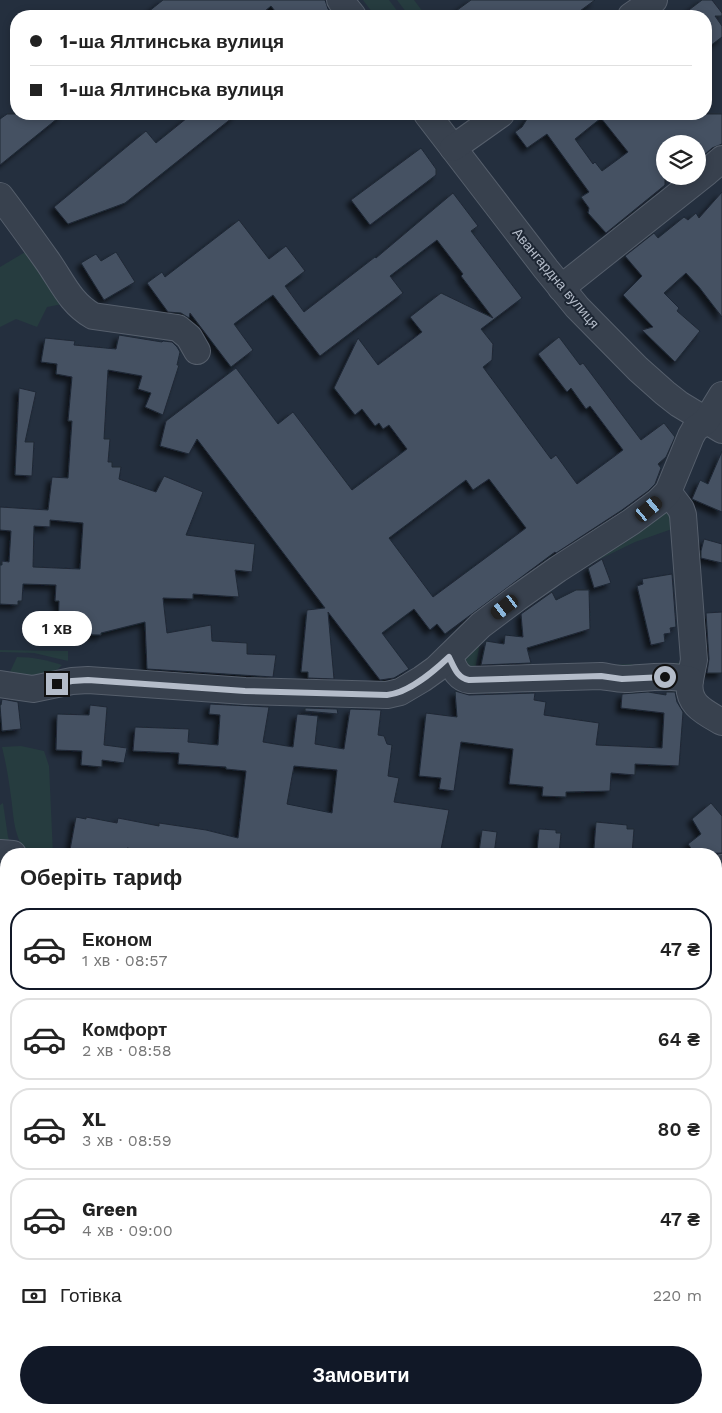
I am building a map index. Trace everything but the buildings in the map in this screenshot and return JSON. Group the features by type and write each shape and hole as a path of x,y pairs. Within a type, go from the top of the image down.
{"street":[{"path":"340,0 348,10"},
{"path":"640,10 654,0"},
{"name":"Авангардна вулиця","path":"432,120 577,307 638,369 665,393 714,426"},
{"path":"453,148 493,120"},
{"path":"561,288 722,158"},
{"path":"0,196 48,262 72,300 83,310 93,316 178,328 189,337 197,351"},
{"path":"0,684 33,689 72,681 88,680 245,691 387,695 400,692 422,679 449,657 481,625 517,598 641,515 668,492 695,429 714,426 722,395"},
{"path":"668,492 681,509 683,515 694,660 689,688 690,694 699,708 722,722"},
{"path":"449,657 459,676 462,679 469,680 601,676 622,679 675,677 690,680"}],"green space":[{"path":"363,0 389,0 396,10 370,10"},
{"path":"397,0 414,0 422,10 404,10"},
{"path":"32,248 62,304 47,307 37,327 16,319 0,327 0,267"},
{"path":"666,510 672,512 678,525 682,578 689,610 690,671 670,667 623,674 614,673 610,665 632,664 633,667 685,662 682,610 672,547 672,529 635,542 596,561 595,558 588,556 654,514"},
{"path":"482,633 474,675 466,663 465,656"},
{"path":"0,650 68,651 68,661 34,653 0,652"},
{"path":"17,657 40,659 62,665 46,681 9,674"},
{"path":"21,746 44,751 49,766 53,848 23,848 20,843 16,830 2,747"},
{"path":"3,803 8,837 12,848 0,848 0,805"}],"route":[{"path":"57,684 88,680 245,691 387,695 400,692 422,679 449,657 459,676 462,679 469,680 520,680 601,676 622,679 665,677"}]}
